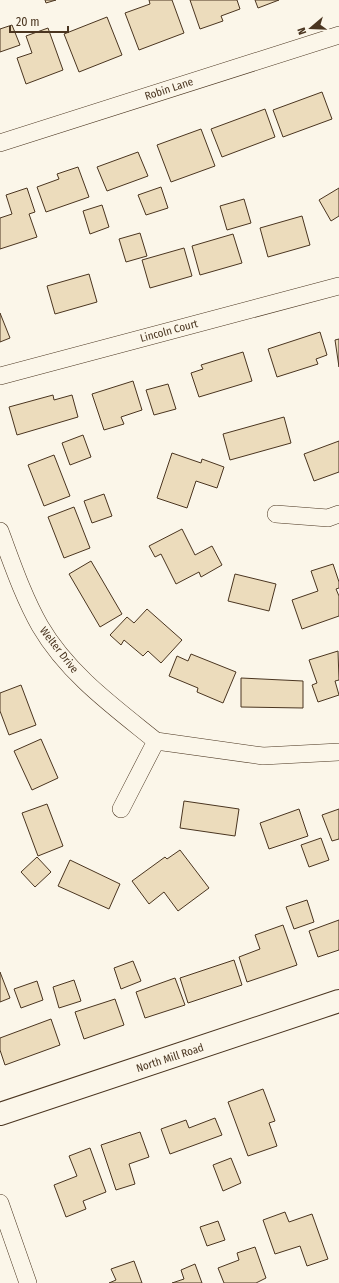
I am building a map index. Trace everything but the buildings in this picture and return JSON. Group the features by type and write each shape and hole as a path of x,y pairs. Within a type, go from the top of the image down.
{"street":[{"name":"Robin Lane","path":"0,142 339,35"},
{"name":"Lincoln Court","path":"0,376 339,286"},
{"path":"276,514 328,518 339,514"},
{"name":"Welter Drive","path":"0,531 30,606 57,650 100,695 156,741"},
{"path":"121,809 156,741 263,756 339,752"},
{"name":"North Mill Road","path":"0,1114 339,1002"},
{"path":"0,1203 28,1283"}]}
